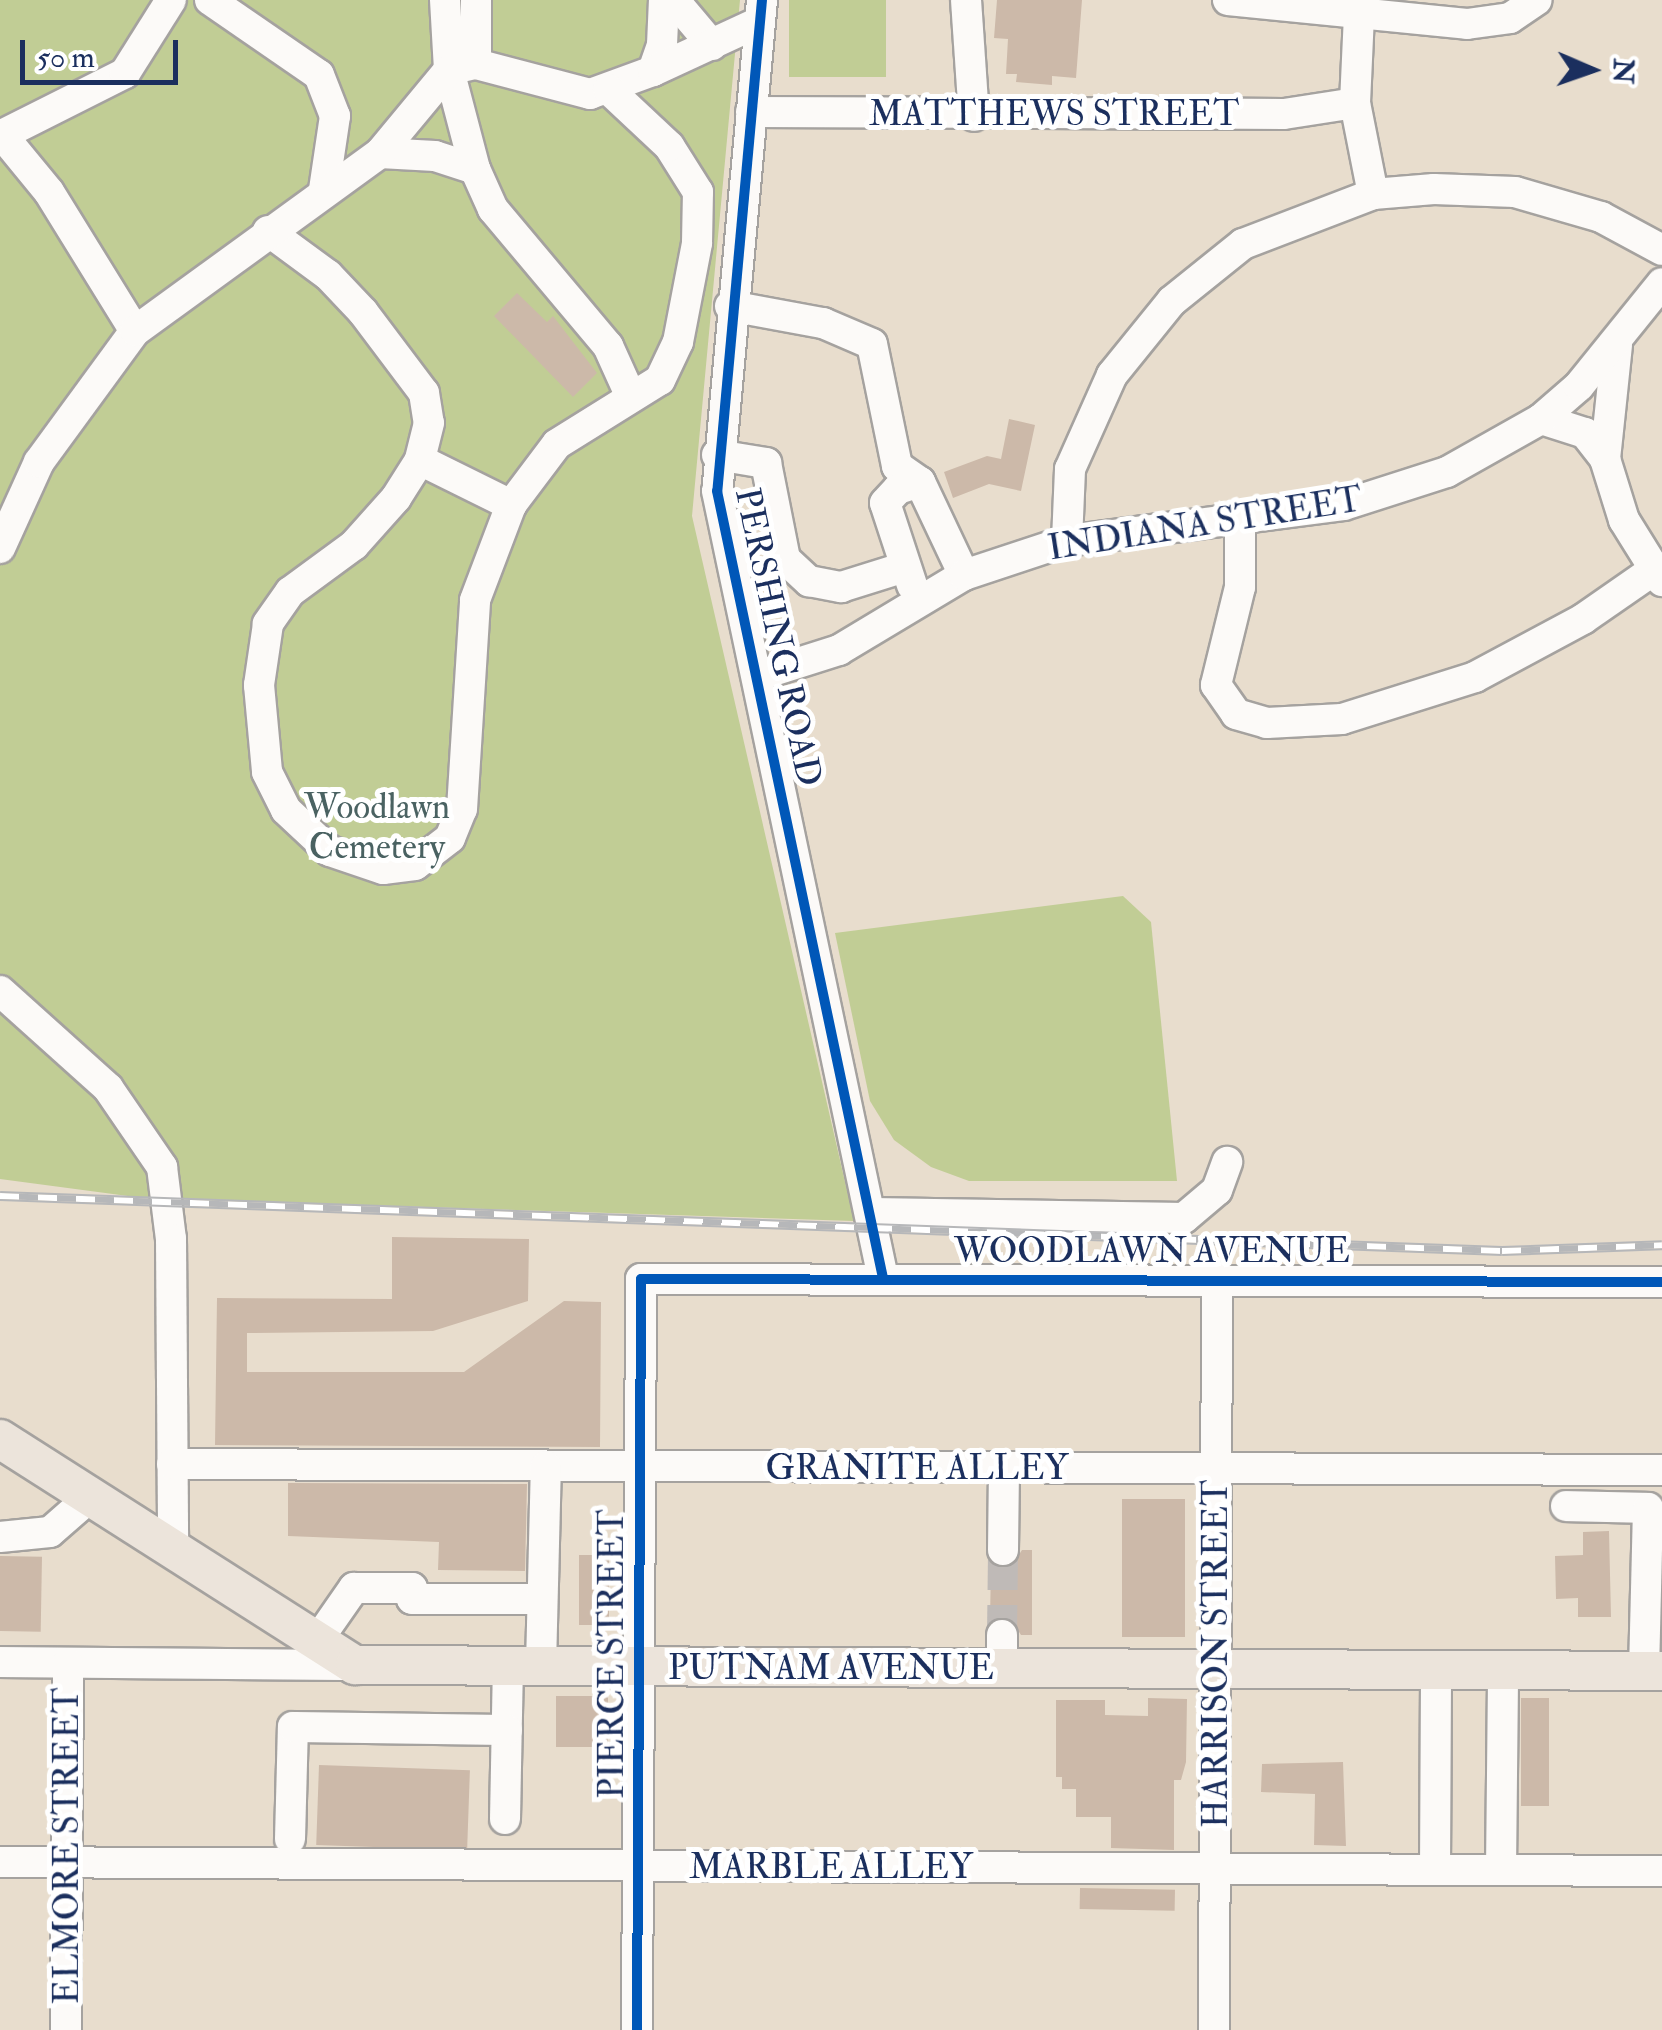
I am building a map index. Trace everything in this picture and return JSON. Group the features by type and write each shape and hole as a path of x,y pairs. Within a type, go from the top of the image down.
{"main road":[{"path":"0,1438 355,1666"},
{"name":"PUTNAM AVENUE","path":"355,1666 639,1667 1002,1652 1215,1669 1653,1671"}],"street":[{"path":"135,331 49,192 2,136 125,73 171,0"},
{"path":"210,0 319,75 336,116 324,190"},
{"path":"445,0 463,67 475,169 510,237 608,346 631,397"},
{"path":"0,548 39,462 135,331 380,153 463,67 476,0"},
{"path":"653,71 662,45 664,0"},
{"path":"674,0 712,45"},
{"path":"966,0 974,116"},
{"path":"1228,0 1490,24 1537,0"},
{"path":"463,67 566,91 608,89 712,45 761,11"},
{"name":"PERSHING ROAD","path":"761,11 730,306 717,491 872,1213 882,1278"},
{"path":"1359,15 1355,103 1372,194"},
{"path":"268,231 346,292 415,378 430,423 420,460 354,545 290,592 262,646 259,721 267,772 286,810 330,851 365,866 401,868 429,860 450,838 462,809 475,600 511,505 557,444 660,380 674,354 697,243 698,192 669,146 608,89"},
{"name":"MATTHEWS STREET","path":"751,112 974,116 1284,114 1355,103"},
{"path":"380,153 435,156 475,169"},
{"path":"1067,541 1070,469 1090,416 1140,334 1243,244 1372,194 1515,192 1601,218 1662,250"},
{"name":"INDIANA STREET","path":"757,676 839,650 964,575 1067,541 1240,522 1396,490 1448,472 1541,419 1618,346 1662,283"},
{"path":"730,306 822,324 872,344 897,466 920,482 964,575"},
{"path":"1606,459 1618,346"},
{"path":"1240,522 1240,587 1216,685 1224,702 1250,721 1342,719 1475,677 1657,576 1624,520 1606,459 1585,432 1541,419"},
{"path":"717,454 766,463 786,559 809,581 841,588 905,567"},
{"path":"420,460 511,505"},
{"path":"919,602 885,503 898,490 920,482"},
{"path":"0,991 128,1111 162,1167 171,1239 173,1547"},
{"path":"872,1213 1184,1218 1217,1190 1227,1162"},
{"name":"HARRISON STREET","path":"1214,2030 1217,1278"},
{"name":"WOODLAWN AVENUE","path":"641,1279 1662,1282"},
{"name":"PIERCE STREET","path":"636,2030 641,1279"},
{"name":"GRANITE ALLEY","path":"172,1464 1662,1470"},
{"path":"506,1819 507,1730 542,1599 546,1466"},
{"path":"1004,1468 1004,1550"},
{"path":"0,1537 50,1532 90,1497"},
{"path":"1566,1506 1648,1508 1653,1671"},
{"path":"317,1641 354,1588 412,1588 412,1599 542,1599"},
{"name":"PUTNAM AVENUE","path":"0,1662 355,1666"},
{"name":"ELMORE STREET","path":"66,2030 68,1662"},
{"path":"1434,1870 1436,1670"},
{"path":"1502,1870 1503,1670"},
{"path":"290,1839 292,1727 507,1730"},
{"name":"MARBLE ALLEY","path":"0,1862 1662,1870"}],"green space":[{"name":"Woodlawn Cemetery","path":"0,0 740,0 692,516 854,1221 143,1198 0,1179"},
{"path":"789,0 886,0 886,77 789,77"},
{"path":"1123,896 1151,922 1177,1181 969,1181 931,1167 894,1140 870,1101 835,933"}],"building":[{"path":"997,0 1082,0 1076,78 1052,76 1052,85 1016,82 1017,74 1006,74 1008,39 994,38"},
{"path":"517,293 547,322 553,316 597,373 573,397 494,316"},
{"path":"1009,419 1035,425 1021,491 989,484 953,498 944,472 987,456 1001,459"},
{"path":"392,1237 529,1239 528,1301 433,1331 247,1333 247,1372 464,1372 564,1301 601,1302 600,1447 215,1445 217,1298 392,1299"},
{"path":"288,1483 527,1484 525,1571 438,1570 439,1542 288,1536"},
{"path":"1122,1499 1185,1499 1185,1637 1122,1637"},
{"path":"1609,1531 1611,1617 1578,1617 1578,1598 1556,1599 1555,1556 1583,1555 1583,1532"},
{"path":"1022,1550 1032,1550 1032,1635 1021,1635 1010,1618 990,1621 991,1564 1011,1567"},
{"path":"579,1555 609,1555 609,1625 579,1625"},
{"path":"0,1556 42,1557 41,1632 0,1631"},
{"path":"556,1696 608,1696 608,1747 556,1747"},
{"path":"1148,1698 1187,1699 1186,1762 1181,1780 1174,1780 1174,1850 1111,1848 1111,1817 1076,1817 1076,1789 1062,1789 1062,1777 1056,1777 1056,1700 1105,1700 1105,1715 1148,1716"},
{"path":"1521,1698 1549,1698 1549,1806 1521,1806"},
{"path":"1343,1762 1346,1846 1314,1845 1315,1794 1261,1792 1262,1764"},
{"path":"319,1765 470,1770 467,1850 316,1845"},
{"path":"1080,1888 1175,1890 1175,1911 1080,1909"}],"tunnel":[{"path":"1002,1635 1003,1550"}],"railway":[{"path":"0,1196 1502,1251 1662,1245"}],"cycle path":[{"path":"762,0 717,491 883,1278"},
{"path":"637,2030 641,1279 1662,1282"}]}
